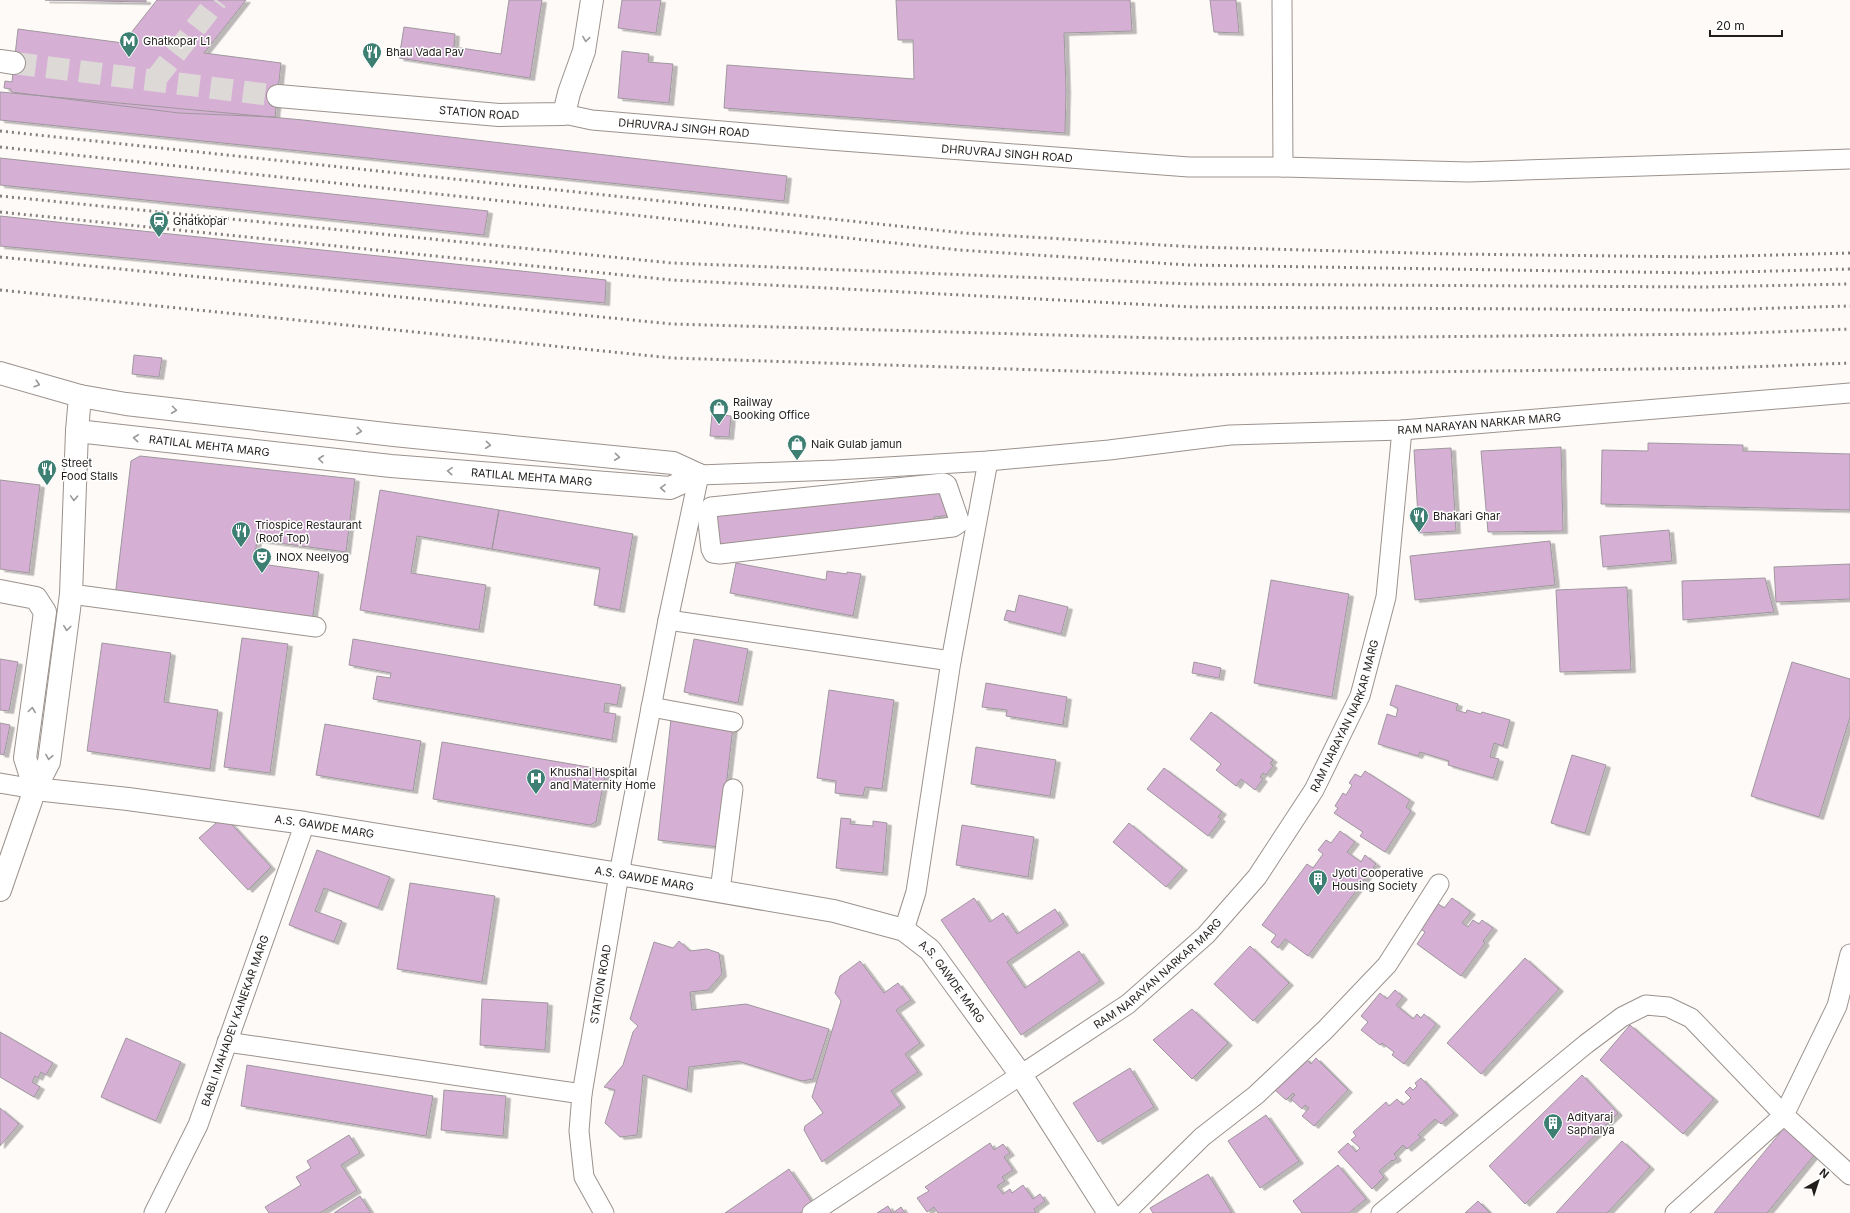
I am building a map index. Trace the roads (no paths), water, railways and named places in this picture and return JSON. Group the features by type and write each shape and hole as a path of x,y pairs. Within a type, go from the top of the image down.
{"street":[{"path":"564,114 569,93 584,51 592,0"},
{"path":"1282,0 1283,168"},
{"name":"STATION ROAD","path":"278,96 499,115 564,114"},
{"name":"DHRUVRAJ SINGH ROAD","path":"564,114 592,120 836,141 1189,167 1468,172 1850,159"},
{"path":"0,373 80,396 126,404 394,435 673,463 699,475 836,470 988,461 1109,450 1230,435 1402,430"},
{"name":"RAM NARAYAN NARKAR MARG","path":"812,1213 1128,1004 1206,935 1257,877 1314,790 1360,696 1386,596 1402,430 1850,393"},
{"path":"1,884 35,789 49,762 71,594 77,431 80,396"},
{"name":"RATILAL MEHTA MARG","path":"77,431 385,466 670,488 699,475"},
{"path":"904,930 916,892 951,661 988,461"},
{"path":"738,473 741,504"},
{"name":"STATION ROAD","path":"604,1213 584,1177 579,1131 582,1094 619,874 668,620 699,475"},
{"path":"944,482 947,485 960,520 959,523 953,527 716,554 711,549 707,513 712,507 741,504 944,482"},
{"path":"689,522 708,520"},
{"path":"0,591 36,598 45,612 25,758 35,789"},
{"path":"71,594 316,627"},
{"path":"668,620 951,661"},
{"path":"651,707 733,722"},
{"path":"0,783 35,789"},
{"name":"A.S. GAWDE MARG","path":"35,789 128,798 305,823 619,874 834,911 904,930 930,950 1020,1075 1109,1213"},
{"path":"720,891 733,789"},
{"name":"BABLI MAHADEV KANEKAR MARG","path":"154,1213 198,1125 305,823"},
{"path":"1125,1213 1202,1137 1256,1095 1325,1030 1388,965 1439,884"},
{"path":"1675,1213 1784,1115 1837,1006 1850,954"},
{"path":"1381,1213 1586,1044 1622,1016 1646,1005 1668,1007 1692,1018 1784,1115 1850,1175"},
{"path":"227,1042 582,1094"}],"tunnel":[{"path":"155,80 217,0"},
{"path":"14,63 278,96"}],"railway":[{"path":"0,131 964,233 1195,247 1453,254 1702,257 1850,253"},
{"path":"0,147 959,250 1189,265 1699,273 1850,269"},
{"path":"0,196 672,263 1193,284 1705,287 1850,284"},
{"path":"0,212 672,280 1193,307 1708,310 1850,306"},
{"path":"0,257 672,324 1195,339 1720,334 1850,329"},
{"path":"0,290 672,358 1194,375 1720,368 1850,363"}],"place":[{"name":"Ghatkopar L1","path":"129,58"},
{"name":"Bhau Vada Pav","path":"372,69"},
{"name":"Ghatkopar","path":"159,238"},
{"name":"Railway Booking Office","path":"719,425"},
{"name":"Naik Gulab jamun","path":"797,461"},
{"name":"Street Food Stalls","path":"47,486"},
{"name":"Bhakari Ghar","path":"1419,533"},
{"name":"Triospice Restaurant (Roof Top)","path":"241,548"},
{"name":"INOX Neelyog","path":"262,574"},
{"name":"Khushal Hospital and Maternity Home","path":"536,795"},
{"name":"Jyoti Cooperative Housing Society","path":"1318,896"},
{"name":"Adityaraj Saphalya","path":"1553,1140"}]}
